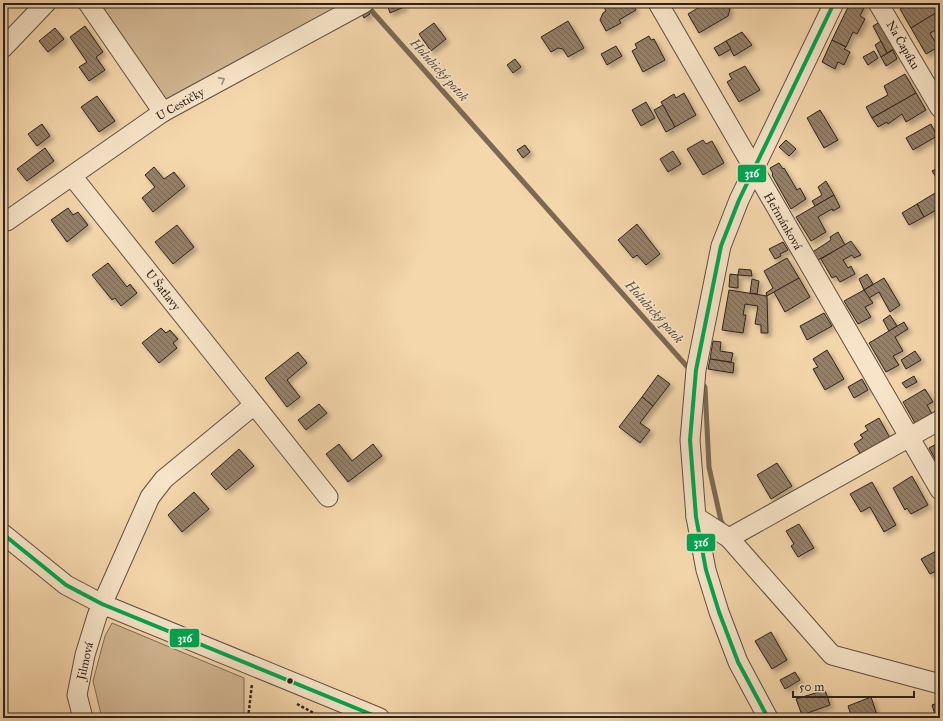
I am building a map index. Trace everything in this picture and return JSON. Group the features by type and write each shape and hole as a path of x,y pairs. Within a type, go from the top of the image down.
{"street":[{"path":"3,48 46,3"},
{"path":"88,3 163,112"},
{"name":"U Cestičky","path":"5,221 163,112 364,3"},
{"name":"Heřmánková","path":"658,3 940,490"},
{"path":"768,718 738,662 719,612 706,570 696,517 690,440 696,370 721,246 739,200 834,3"},
{"name":"Na Čapáku","path":"878,3 940,108"},
{"name":"U Šatlavy","path":"72,176 328,497"},
{"path":"102,604 150,497 164,479 254,405"},
{"path":"729,538 940,420"},
{"path":"696,517 729,538 832,655 940,684"},
{"path":"3,534 66,585 102,604 252,676 380,718"},
{"name":"Jilmová","path":"83,718 77,695 85,655 102,604"},
{"path":"67,718 77,695"}],"path":[{"path":"252,676 258,688"},
{"path":"248,718 252,676"},
{"path":"296,704 323,718"}],"shaded area":[{"path":"97,3 345,3 178,98 165,99"},
{"path":"112,623 244,678 244,718 102,718 93,681 105,636"}],"building":[{"path":"396,3 402,3 404,7 390,13 388,7"},
{"path":"602,3 632,3 636,10 619,20 621,23 606,31 600,20 603,13 606,11"},
{"path":"706,3 726,3 730,9 728,16 699,33 688,14"},
{"path":"850,3 866,4 860,16 865,19 857,34 853,32 846,47 832,40"},
{"path":"918,3 920,6 925,3 934,3 939,11 911,28 900,9 902,8 899,4"},
{"path":"366,9 370,14 364,18 361,12"},
{"path":"939,11 940,28 930,33 938,47 926,54 911,28"},
{"path":"568,21 584,48 568,57 563,49 558,48 551,52 541,37"},
{"path":"880,22 895,48 887,53 873,26"},
{"path":"434,23 446,39 431,51 419,34"},
{"path":"85,26 103,52 96,57 105,70 89,81 79,67 87,62 70,37"},
{"path":"55,28 64,39 48,52 39,41"},
{"path":"742,32 752,45 734,56 726,41"},
{"path":"649,36 651,40 654,39 665,60 643,72 632,51 637,48 635,44"},
{"path":"832,40 846,47 844,49 850,52 844,65 838,62 835,69 822,62"},
{"path":"726,41 731,49 719,56 714,48"},
{"path":"881,41 887,53 881,57 875,45"},
{"path":"616,46 622,56 607,65 601,54"},
{"path":"893,50 897,59 886,66 881,57"},
{"path":"874,51 878,58 868,65 863,57"},
{"path":"515,59 521,67 513,73 507,65"},
{"path":"745,66 760,90 739,102 727,82 732,79 729,74"},
{"path":"905,74 916,93 872,118 866,107 888,95 884,86"},
{"path":"684,93 696,115 675,127 661,102 674,94 676,98"},
{"path":"916,93 926,110 906,122 902,114 888,124 887,122 878,127 872,118"},
{"path":"97,96 115,121 99,132 81,107"},
{"path":"646,102 655,118 641,126 632,110"},
{"path":"663,105 675,127 666,132 654,110"},
{"path":"820,110 838,140 824,148 807,118"},
{"path":"42,124 50,136 37,146 28,134"},
{"path":"931,124 937,136 913,150 906,138"},
{"path":"703,140 706,144 712,141 724,163 703,175 687,149"},
{"path":"786,140 796,149 789,156 779,147"},
{"path":"525,145 530,152 523,158 517,150"},
{"path":"45,148 54,161 27,181 17,169"},
{"path":"673,151 681,164 668,172 660,159"},
{"path":"779,163 783,169 784,168 797,190 800,188 806,199 791,209 772,175 773,174 770,168"},
{"path":"154,167 164,179 174,172 185,186 153,212 142,198 155,187 145,175"},
{"path":"940,167 940,179 938,180 932,171"},
{"path":"826,181 834,195 815,206 812,201 822,195 818,187"},
{"path":"940,190 940,204 937,206 938,209 924,217 917,204"},
{"path":"834,195 840,207 833,211 832,209 818,217 826,232 811,241 796,217"},
{"path":"917,204 924,217 909,225 902,213"},
{"path":"68,208 73,215 78,212 88,225 67,242 51,220"},
{"path":"637,224 660,254 646,265 637,255 633,258 618,240"},
{"path":"177,225 194,247 173,264 155,242"},
{"path":"838,232 845,245 816,261 811,253 831,240 830,237"},
{"path":"851,241 861,255 854,258 852,255 843,260 848,268 851,266 855,274 840,282 836,276 832,278 821,259"},
{"path":"783,242 788,250 780,254 781,256 775,259 769,249"},
{"path":"787,258 799,278 767,296 766,293 773,288 764,271"},
{"path":"108,263 127,287 130,284 137,293 121,306 115,298 112,300 92,275"},
{"path":"739,269 751,270 752,276 738,275"},
{"path":"730,274 738,275 738,288 729,287"},
{"path":"867,274 873,284 864,290 859,279"},
{"path":"799,278 810,297 785,312 774,292"},
{"path":"884,278 900,305 890,312 879,292 869,298 864,290"},
{"path":"752,279 759,281 757,294 750,293"},
{"path":"729,290 767,296 768,333 761,333 761,325 755,324 758,306 745,304 743,315 746,315 743,333 722,330"},
{"path":"864,290 873,303 865,307 871,317 858,324 844,301"},
{"path":"824,313 832,326 807,340 800,326"},
{"path":"890,315 897,326 889,331 883,320"},
{"path":"904,322 908,329 895,337 903,351 893,356 899,365 886,372 869,343"},
{"path":"161,328 166,333 170,330 178,339 173,343 177,348 159,363 142,343"},
{"path":"713,341 721,342 720,351 733,353 731,362 710,359"},
{"path":"827,350 844,379 825,390 813,369 818,367 813,359"},
{"path":"915,351 921,360 906,369 901,360"},
{"path":"298,352 307,363 287,380 300,397 287,407 265,378"},
{"path":"710,359 734,363 733,373 708,369"},
{"path":"658,375 670,384 653,406 642,397"},
{"path":"914,376 917,382 906,388 902,383"},
{"path":"862,379 868,390 854,398 848,387"},
{"path":"925,389 933,402 927,405 932,414 915,423 903,402"},
{"path":"642,397 653,406 640,423 650,430 640,443 619,427"},
{"path":"319,404 327,413 306,430 298,420"},
{"path":"879,418 890,438 861,455 854,444 863,438 860,435 868,430 865,426"},
{"path":"940,442 940,468 929,448"},
{"path":"339,444 352,461 373,444 382,456 348,482 326,454"},
{"path":"239,449 254,466 226,490 211,474"},
{"path":"777,463 792,486 771,499 757,475"},
{"path":"912,476 928,505 911,514 907,508 905,510 893,488"},
{"path":"872,482 896,525 884,532 870,507 861,512 850,494"},
{"path":"194,492 209,509 182,532 168,515"},
{"path":"799,524 814,548 798,557 791,546 794,544 786,531"},
{"path":"940,549 940,563 937,564 940,569 930,574 921,559"},
{"path":"771,632 787,660 772,669 755,641"},
{"path":"795,672 800,680 785,689 780,680"},
{"path":"825,690 830,705 802,715 796,699"},
{"path":"871,697 878,718 852,718 848,706"},
{"path":"940,702 940,716 936,718 932,705"}],"waterway":[{"name":"Holubický potok","path":"370,9 691,371"},
{"name":"Holubický potok","path":"701,382 705,387 709,467 721,521 725,528"}],"transit line":[{"name":"316","path":"768,718 738,662 719,612 706,570 696,517 690,440 696,370 721,246 739,200 834,3"},
{"name":"316","path":"3,534 66,585 102,604 380,718"}]}
